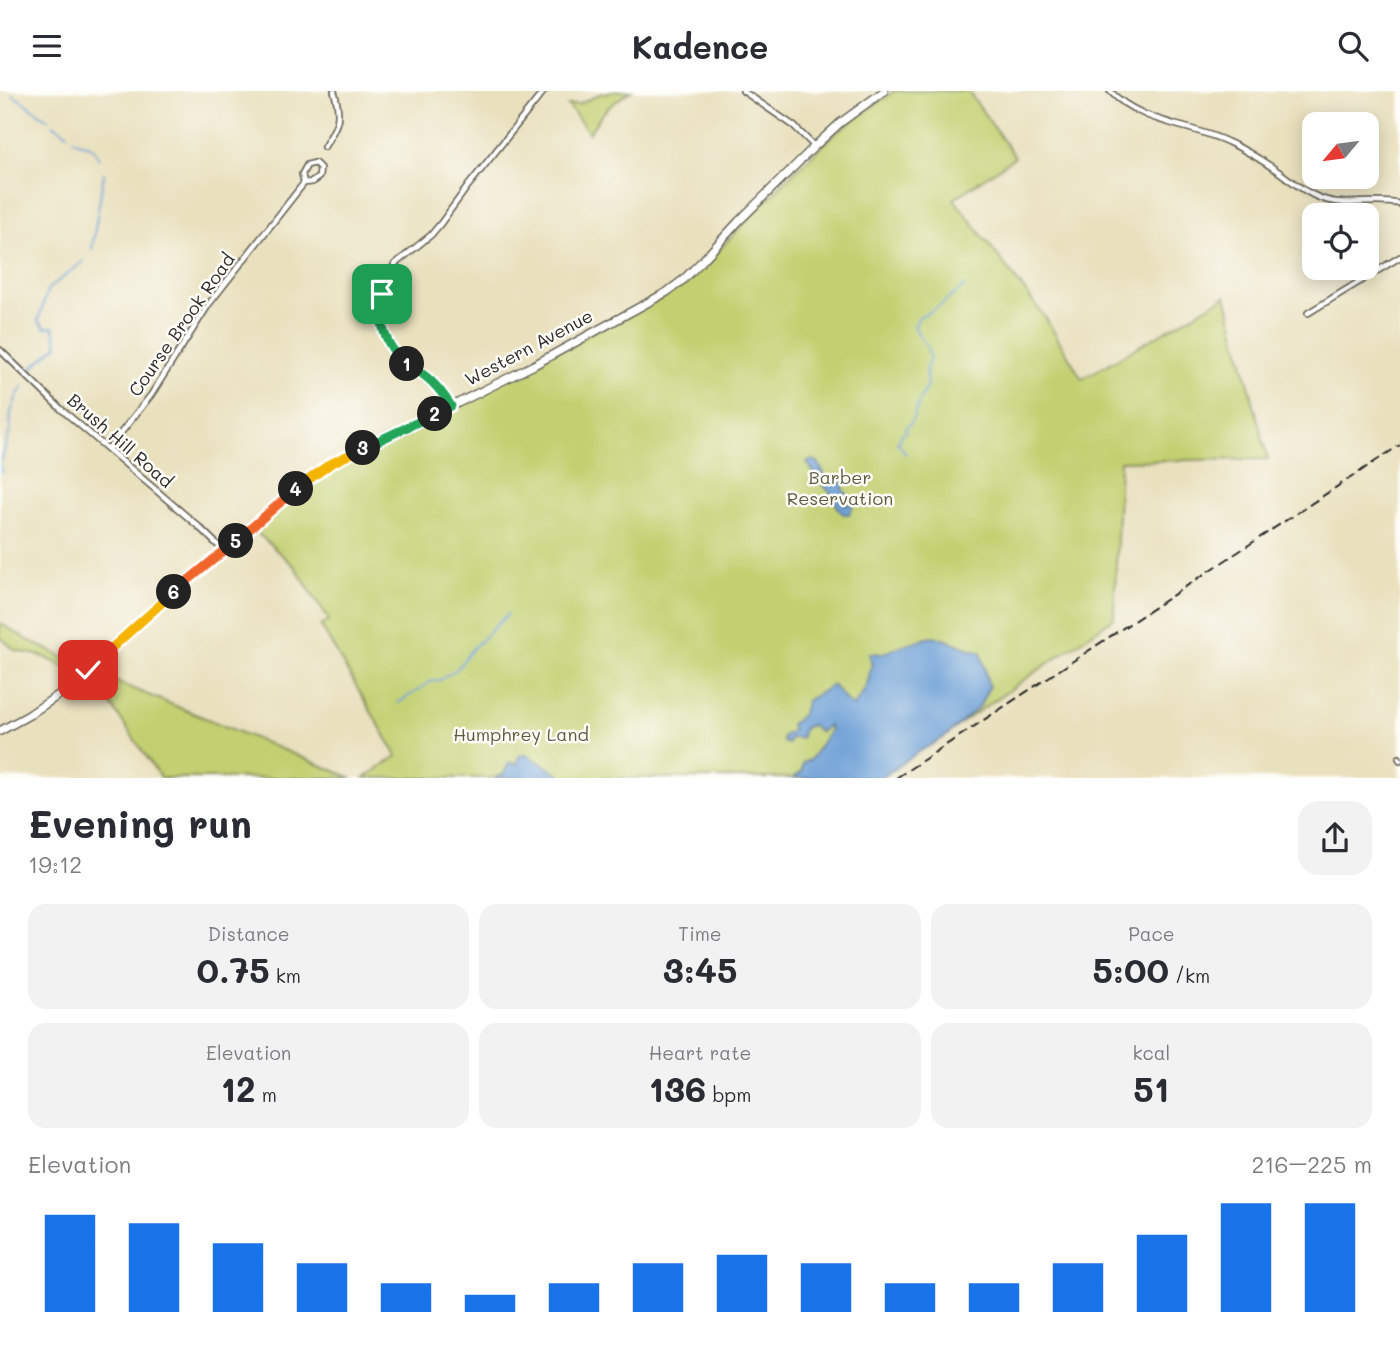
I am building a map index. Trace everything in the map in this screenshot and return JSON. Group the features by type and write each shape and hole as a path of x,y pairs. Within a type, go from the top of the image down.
{"street":[{"path":"324,148 336,129 339,116 334,91"},
{"path":"451,406 427,376 397,356 381,323 382,294 395,264 442,223 468,185 544,91"},
{"path":"743,91 794,126 815,146"},
{"name":"Western Avenue","path":"0,730 60,694 183,584 296,489 330,464 534,365 667,292 683,280 815,146 840,123 884,91"},
{"path":"1110,91 1143,113 1207,133 1232,144 1279,172 1302,190 1321,198 1345,204 1367,201 1400,204"},
{"name":"Course Brook Road","path":"108,449 151,395 209,304 304,183 319,177 320,168 315,163 307,165 302,174 304,183"},
{"path":"1308,313 1400,257"},
{"name":"Brush Hill Road","path":"0,350 61,409 224,551"}],"green space":[{"path":"631,91 607,109 589,133 568,105 579,104 600,94"},
{"name":"Barber Reservation","path":"894,91 968,91 1015,157 954,199 1045,317 1082,379 1226,296 1268,459 1120,461 1114,618 937,740 870,778 365,778 397,756 321,626 329,620 295,567 252,528 330,464 414,425 667,292 712,257 791,175 837,132"},
{"path":"0,623 67,659 70,667 66,668 45,657 15,650 0,637"},
{"path":"87,670 352,778 161,778"}],"water":[{"path":"807,462 818,462 829,480 843,481 844,492 848,497 843,497 845,505 852,503 853,507 849,514 839,510 831,493"},
{"path":"933,636 981,652 989,687 979,707 945,737 881,778 793,778 802,772 804,762 810,760 830,730 828,725 820,732 811,725 804,728 801,738 790,738 788,744 783,742 783,736 793,730 791,723 802,714 806,701 833,685 854,707 868,682 872,665 869,653 884,653"},
{"path":"527,755 565,778 494,778 504,774 509,762 516,765 519,756"}],"waterway":[{"path":"13,95 49,120"},
{"path":"53,124 68,134"},
{"path":"73,139 93,148 99,159"},
{"path":"92,249 104,173"},
{"path":"32,373 33,367 58,345 53,327 45,328 38,321 48,289 84,261"},
{"path":"906,454 897,442 911,423 927,386 926,367 930,358 927,346 914,326 920,316 938,307 965,286"},
{"path":"1,473 11,412 23,386"},
{"path":"398,703 457,669 472,649 508,614"}],"railway":[{"path":"896,778 1400,445"}],"route":[{"path":"88,670 183,584 314,475 343,457 451,406 427,376 397,356 381,323 382,294"}],"park label":[{"name":"Humphrey Land","path":"521,735"}]}
